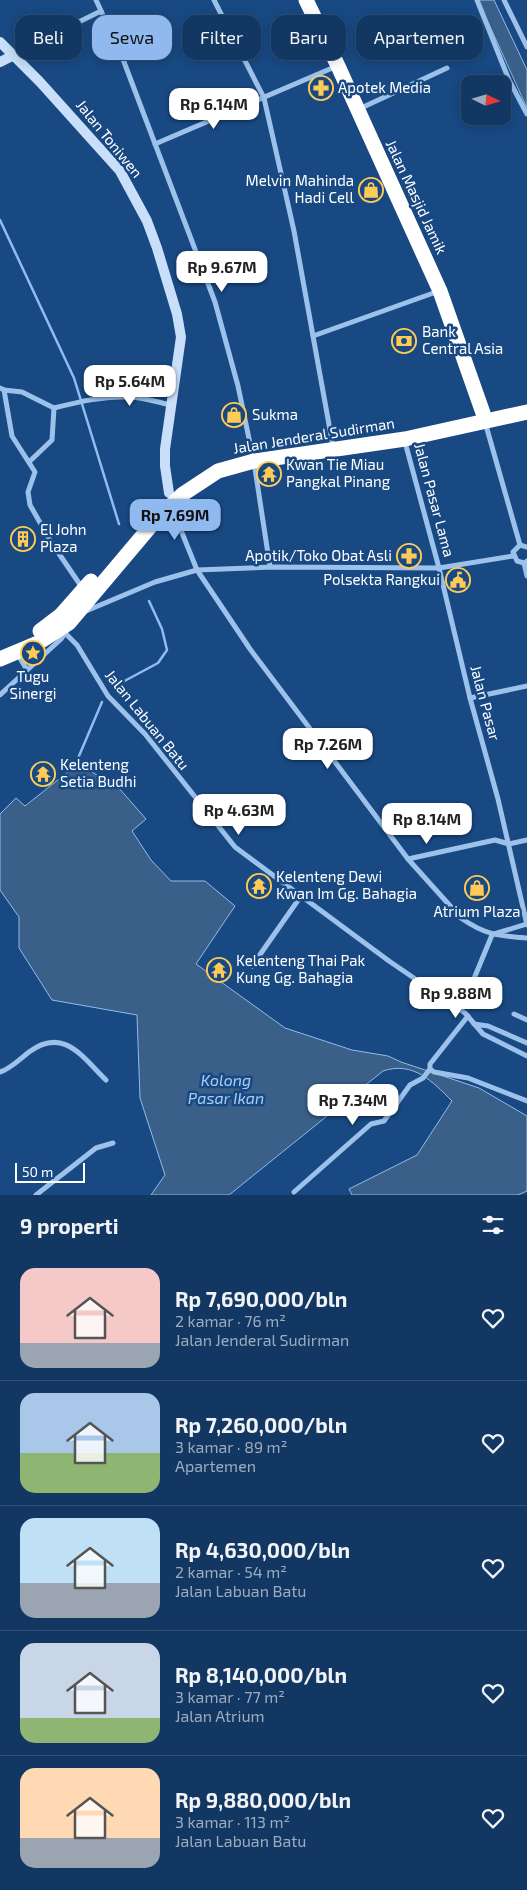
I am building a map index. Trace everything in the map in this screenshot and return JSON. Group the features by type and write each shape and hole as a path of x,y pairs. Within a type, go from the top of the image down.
{"highway":[{"name":"Jalan Masjid Jamik","path":"306,0 440,291 484,417"},
{"name":"Jalan Jenderal Sudirman","path":"0,649 47,627 61,615 139,524 215,464 230,458 405,439 527,403"},
{"name":"Jalan Jenderal Sudirman","path":"253,457 332,441 527,412"},
{"name":"Jalan Jenderal Sudirman","path":"0,659 52,636 70,624 170,499"}],"main road":[{"name":"Jalan Toniwen","path":"0,42 80,125 120,172 147,221 158,248 180,329 181,344 164,458 170,499"},
{"path":"0,62 14,55"}],"street":[{"path":"96,0 121,54 215,302 238,386 253,457 270,567"},
{"path":"214,0 264,98 294,231 332,441"},
{"path":"476,0 509,80 527,114"},
{"path":"504,0 527,47"},
{"path":"14,55 101,12"},
{"path":"156,144 338,66"},
{"path":"358,110 447,68"},
{"path":"313,336 440,291"},
{"path":"83,590 51,542 30,505 28,492 35,473 12,436 2,389 22,392 54,408 79,402 130,397 171,405"},
{"path":"29,462 52,440 54,408"},
{"path":"484,417 520,546"},
{"name":"Jalan Pasar Lama","path":"405,439 439,568"},
{"path":"170,499 197,570 250,649 408,859 461,918 492,935 527,938"},
{"path":"527,547 520,546 514,549 513,556 517,561 525,562 527,576"},
{"path":"0,696 70,624 155,582 197,570 270,567 439,568 513,556"},
{"name":"Jalan Pasar","path":"439,568 470,698 509,844 527,925"},
{"name":"Jalan Labuan Batu","path":"70,624 77,645 104,690 144,734 242,853 461,1010 477,1029 490,1038 527,1056"},
{"path":"17,652 27,670"},
{"path":"470,698 527,686"},
{"path":"408,859 491,840 498,840 509,844 527,840"},
{"path":"252,966 300,896"},
{"path":"492,935 527,925"},
{"path":"461,1010 492,935"},
{"path":"514,1014 527,1020"},
{"path":"294,1192 371,1124 384,1121 410,1084 423,1078 429,1070 430,1064 468,1016"},
{"path":"474,1024 488,1026 527,1043"},
{"path":"0,1072 35,1048 48,1043 59,1043 72,1047 106,1080"},
{"path":"429,1070 468,1078 527,1101"},
{"path":"36,1195 96,1148 113,1143"}],"water":[{"path":"478,0 494,0 527,70 527,108"},
{"name":"Kolong Pasar Ikan","path":"78,764 118,787 146,819 132,831 151,860 171,881 205,881 235,906 196,964 285,1028 352,1050 388,1056 479,1088 527,1116 527,1191 518,1195 352,1195 349,1189 417,1155 452,1101 437,1086 421,1075 404,1069 394,1069 383,1071 229,1195 151,1195 165,1175 140,1098 137,1015 52,1000 19,948 19,917 0,890 0,814 16,798 25,806"}],"waterway":[{"path":"0,220 74,378 119,524"},
{"path":"117,685 158,663 167,650 162,629 149,601"},
{"path":"73,770 102,702"}],"place":[{"name":"Apotek Media","path":"321,88"},
{"name":"Melvin Mahinda Hadi Cell","path":"371,190"},
{"name":"Bank Central Asia","path":"404,341"},
{"name":"Sukma","path":"234,415"},
{"name":"Kwan Tie Miau Pangkal Pinang","path":"269,474"},
{"name":"El John Plaza","path":"23,539"},
{"name":"Apotik/Toko Obat Asli","path":"409,556"},
{"name":"Polsekta Rangkui","path":"458,580"},
{"name":"Tugu Sinergi","path":"33,653"},
{"name":"Kelenteng Setia Budhi","path":"43,774"},
{"name":"Kelenteng Dewi Kwan Im Gg. Bahagia","path":"259,886"},
{"name":"Atrium Plaza","path":"477,888"},
{"name":"Kelenteng Thai Pak Kung Gg. Bahagia","path":"219,970"}]}
